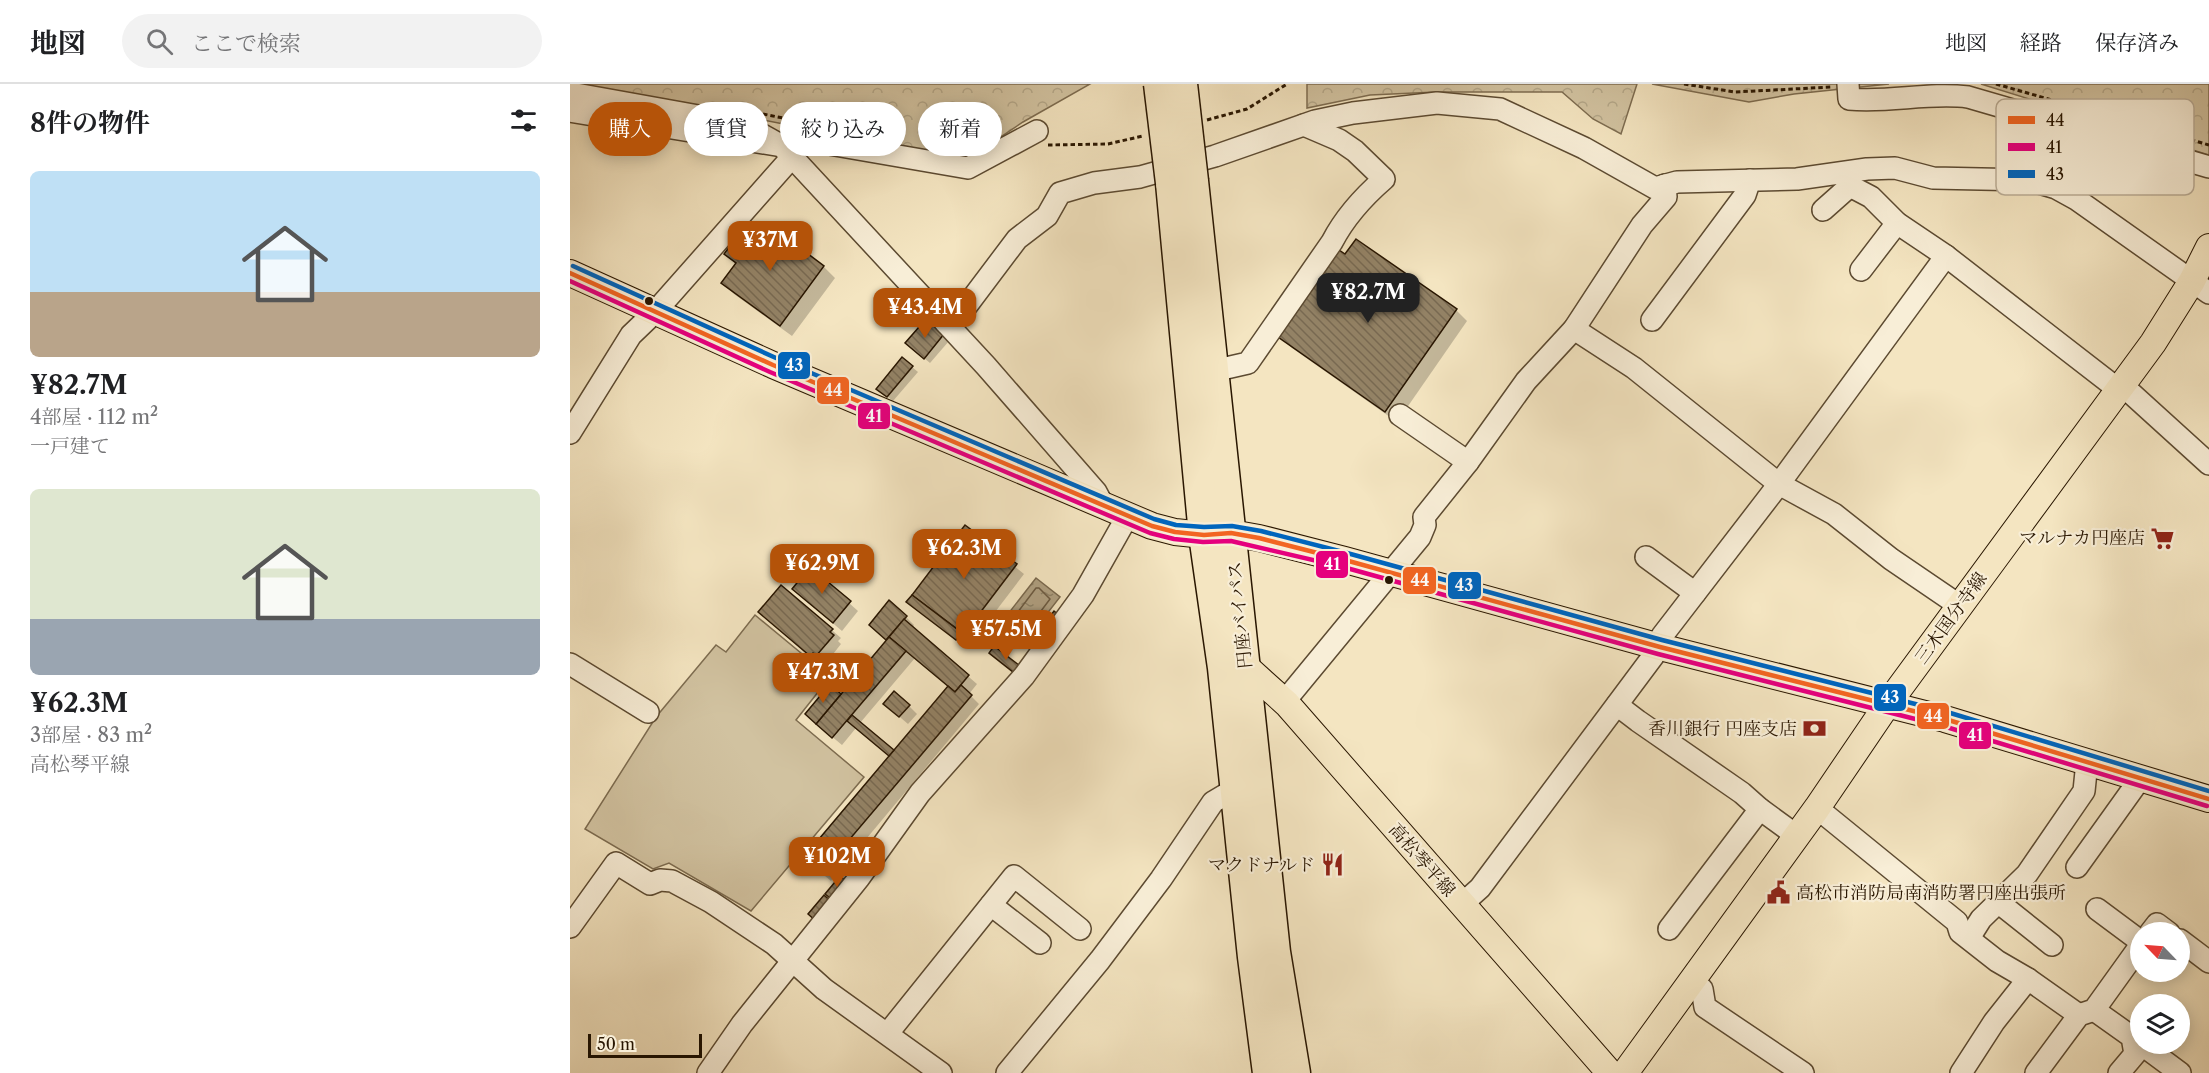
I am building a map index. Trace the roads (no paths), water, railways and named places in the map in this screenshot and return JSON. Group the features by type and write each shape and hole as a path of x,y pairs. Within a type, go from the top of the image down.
{"highway":[{"name":"円座バイパス","path":"1160,84 1182,182 1213,371 1217,534"},
{"name":"円座バイパス","path":"1182,84 1182,182 1217,534 1275,952 1295,1073"},
{"name":"円座バイパス","path":"1234,668 1235,789 1268,1073"}],"main road":[{"name":"三木国分寺線","path":"1625,1073 1817,808 1887,705 2153,343 2200,287 2209,247"},
{"path":"570,273 1115,512 1175,532 1258,538 1390,572 1660,646 1945,718 2209,799"},
{"name":"高松琴平線","path":"1234,668 1284,702 1610,1073"}],"street":[{"path":"1849,85 1849,99 1866,101 1945,94 1968,97 1996,105"},
{"path":"570,93 743,124 780,148"},
{"path":"946,323 962,312 1017,238 1047,216 1059,192 1094,183 1140,177 1215,156 1304,125 1353,113 1437,103 1500,109 1584,148 1655,188 1677,182 1848,179 1871,197 1897,223 1946,256 2121,388 2209,464"},
{"path":"570,111 780,151"},
{"path":"1213,371 1248,363 1332,242 1342,223 1368,193 1384,179 1355,151 1339,140 1304,125"},
{"path":"898,156 968,168 1013,146 1037,131"},
{"path":"570,433 631,335 655,312 784,156"},
{"path":"708,1073 742,1024 859,878 920,793 1024,676 1083,595 1115,512 946,323 791,156"},
{"path":"2194,163 2209,167"},
{"path":"1823,210 1848,179 1867,169 1895,168 1933,178 1996,179"},
{"path":"1652,320 1745,195 1750,180"},
{"path":"1284,702 1420,537 1425,525 1424,517 1468,462 1526,381 1574,329 1642,225 1666,197 1665,185"},
{"path":"2069,195 2200,287"},
{"path":"1861,270 1897,223"},
{"path":"1461,905 1480,888 1617,705 1660,646 1662,636 1779,484 1946,256"},
{"path":"1574,329 1634,368 1779,484 1834,514 1891,559 1960,606"},
{"path":"1400,415 1468,462"},
{"path":"1646,557 1695,593"},
{"path":"570,664 648,712"},
{"path":"1617,705 1742,793 1797,836"},
{"path":"1969,939 1981,919 2027,874 2084,791 2087,762"},
{"path":"2077,867 2140,779"},
{"path":"1007,1073 1127,924 1161,879 1213,802 1235,789"},
{"path":"1817,808 1957,922 1960,932 1997,961 2130,1037"},
{"path":"1669,929 1760,809"},
{"path":"570,927 616,863 650,884 660,880 672,881 711,902 774,944 824,989 941,1073"},
{"path":"888,1033 1014,876 1080,929"},
{"path":"1998,902 2052,945"},
{"path":"991,905 1040,943"},
{"path":"2097,909 2130,934"},
{"path":"2190,948 2209,962"},
{"path":"2036,1073 2130,958"},
{"path":"1961,1073 1994,1022 2028,979"},
{"path":"1693,981 1702,989 1705,1007 1803,1073"},
{"path":"2120,1073 2135,1054"},
{"path":"2154,1054 2180,1073"}],"water":[{"path":"1036,578 1060,597 1025,642 1001,623"}],"place":[{"name":"マルナカ円座店","path":"2163,538"},
{"name":"香川銀行 円座支店","path":"1815,729"},
{"name":"マクドナルド","path":"1333,865"},
{"name":"高松市消防局南消防署円座出張所","path":"1778,893"}]}
